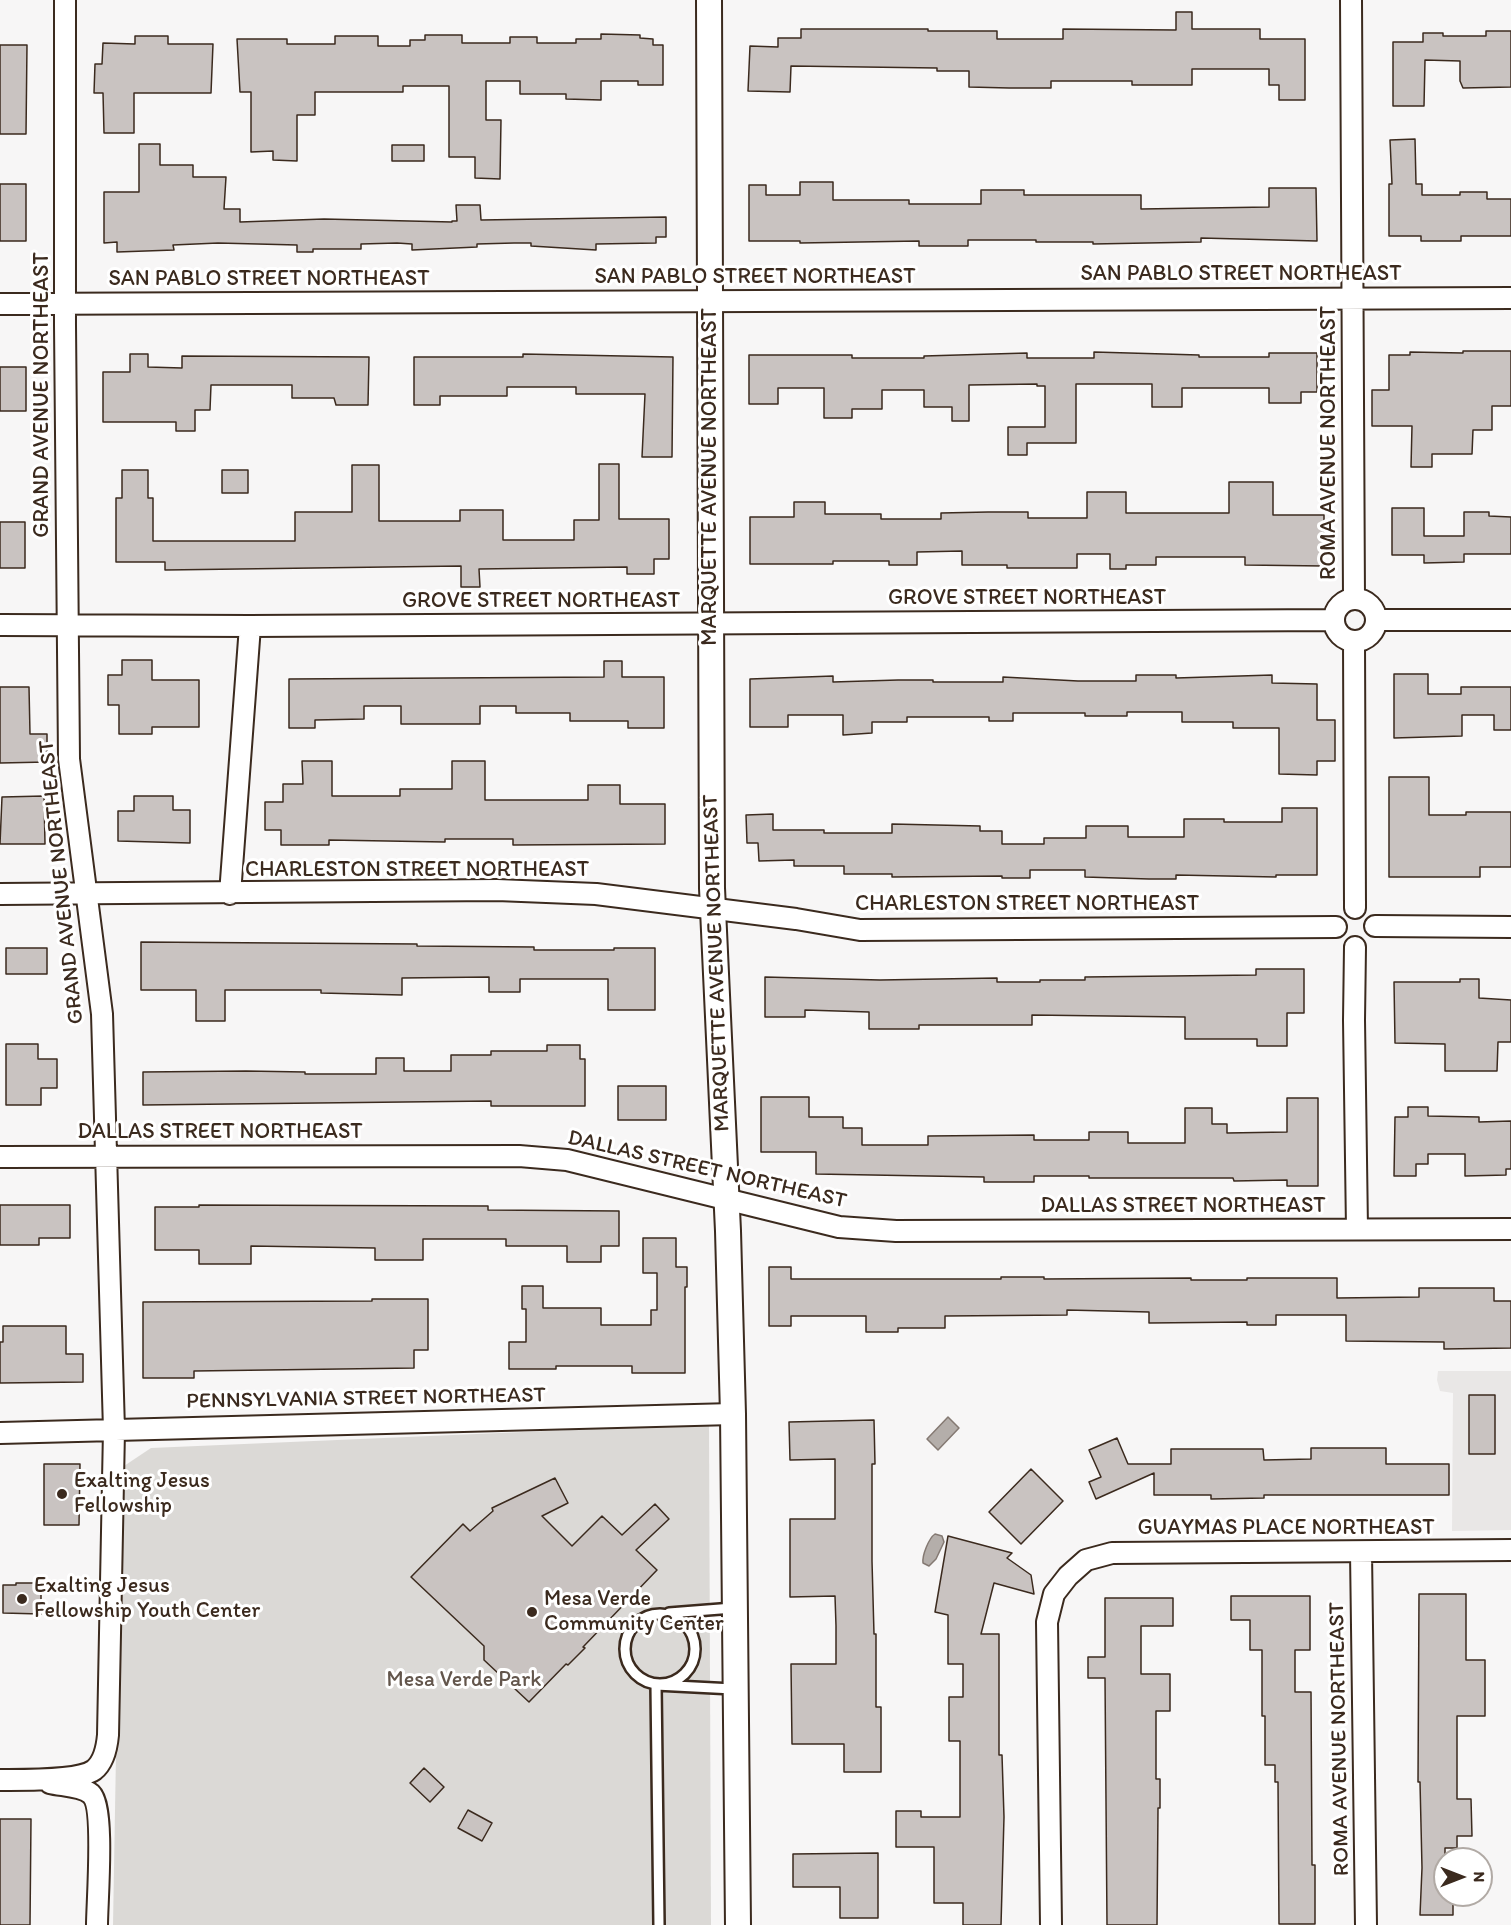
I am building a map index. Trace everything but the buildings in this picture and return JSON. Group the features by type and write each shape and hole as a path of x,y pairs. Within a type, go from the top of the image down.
{"street":[{"name":"GRAND AVENUE NORTHEAST","path":"39,1780 94,1770 102,1758 108,1735 114,1430 102,1014 69,759 65,0"},
{"name":"MARQUETTE AVENUE NORTHEAST","path":"710,0 710,624 713,910 733,1414 738,1925"},
{"name":"ROMA AVENUE NORTHEAST","path":"1352,0 1354,598"},
{"name":"SAN PABLO STREET NORTHEAST","path":"0,304 1511,298"},
{"path":"1354,598 1367,603 1375,613 1376,620 1375,627 1367,637 1354,641 1348,640 1337,632 1333,620 1337,607 1354,598"},
{"name":"GROVE STREET NORTHEAST","path":"0,625 250,627 1333,620"},
{"path":"1376,620 1511,620"},
{"path":"230,894 250,627"},
{"path":"1354,641 1355,908"},
{"name":"CHARLESTON STREET NORTHEAST","path":"0,894 230,894 497,890 596,894 796,919 860,930 1336,927"},
{"path":"1355,908 1371,915 1375,927 1367,942 1355,947 1344,943 1336,927 1339,916 1355,908"},
{"path":"1375,927 1511,927"},
{"path":"1355,947 1357,1229"},
{"name":"DALLAS STREET NORTHEAST","path":"0,1157 519,1156 567,1160 839,1227 896,1231 1511,1228"},
{"name":"PENNSYLVANIA STREET NORTHEAST","path":"0,1433 733,1414"},
{"name":"GUAYMAS PLACE NORTHEAST","path":"1051,1925 1047,1622 1053,1594 1086,1560 1112,1553 1511,1550"},
{"name":"ROMA AVENUE NORTHEAST","path":"1361,1552 1366,1925"},
{"path":"0,1780 39,1780 85,1790 92,1795 96,1802 99,1826 97,1925"}],"lane":[{"path":"735,1608 658,1613 647,1616 630,1630 625,1641 624,1653 635,1675 645,1682 656,1685 736,1689"},
{"path":"656,1685 668,1684 680,1679 694,1660 696,1649 688,1627 680,1620 658,1613"},
{"path":"656,1685 659,1925"}],"shaded area":[{"path":"1438,1371 1511,1371 1511,1530 1452,1531 1453,1393 1440,1391 1437,1380"},
{"path":"948,1417 959,1428 938,1450 927,1439"},
{"path":"935,1534 942,1536 944,1542 936,1559 929,1566 923,1563 924,1556 928,1543"}],"green space":[{"name":"Mesa Verde Park","path":"709,1424 711,1925 113,1925 121,1468 151,1448"}],"place":[{"name":"Exalting Jesus Fellowship","path":"62,1494"},
{"name":"Exalting Jesus Fellowship Youth Center","path":"22,1599"},
{"name":"Mesa Verde Community Center","path":"532,1612"}]}
